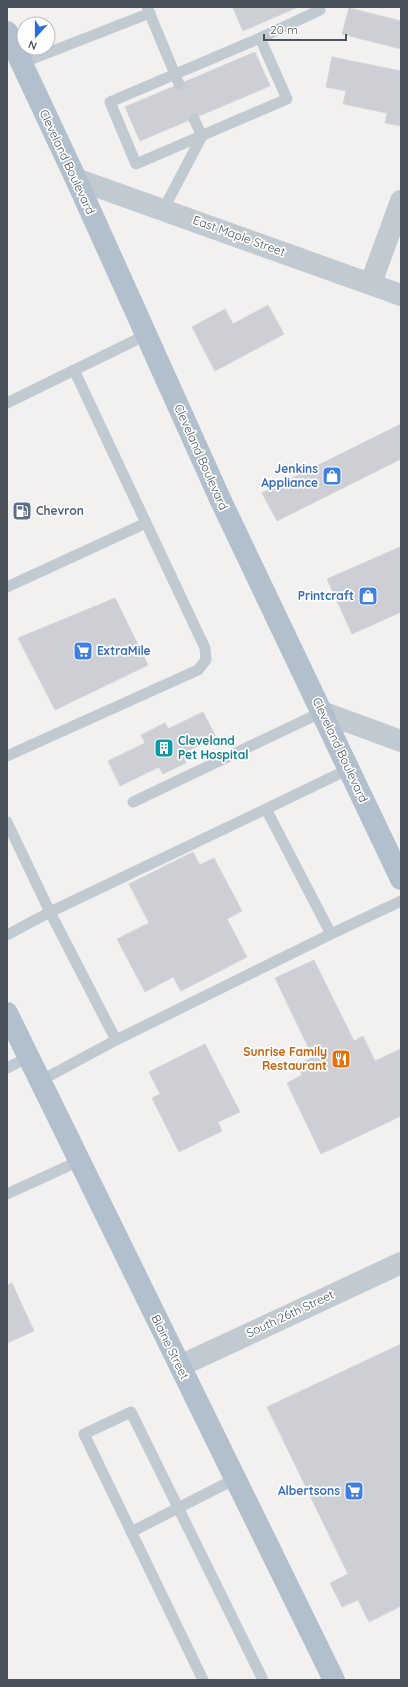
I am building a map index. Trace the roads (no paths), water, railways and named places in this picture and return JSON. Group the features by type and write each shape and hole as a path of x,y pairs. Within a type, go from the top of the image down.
{"main road":[{"name":"Cleveland Boulevard","path":"7,32 15,56 76,179 221,501 401,879"},
{"name":"Blaine Street","path":"7,1013 334,1680"}],"street":[{"name":"East Maple Street","path":"76,179 371,283 401,295"},
{"path":"371,283 401,201"},
{"path":"322,712 399,736"},
{"name":"South 26th Street","path":"180,1366 401,1263"}],"lane":[{"path":"260,38 287,100 136,164 110,102 177,79 260,38 320,10 318,7"},
{"path":"15,56 149,10 177,79"},
{"path":"194,119 202,136"},
{"path":"164,210 202,136"},
{"path":"7,403 146,335"},
{"path":"7,756 198,670 206,660 205,648 74,370"},
{"path":"7,587 146,523"},
{"path":"132,802 322,712"},
{"path":"7,935 50,912 348,769"},
{"path":"266,809 331,934"},
{"path":"7,822 50,912 116,1040"},
{"path":"40,1081 116,1040 401,901"},
{"path":"7,1068 29,1058"},
{"path":"7,1194 79,1161"},
{"path":"203,1680 84,1434 132,1412 263,1680"},
{"path":"131,1532 235,1480"}],"place":[{"name":"Jenkins Appliance","path":"332,476"},
{"name":"Chevron","path":"22,511"},
{"name":"Printcraft","path":"368,596"},
{"name":"ExtraMile","path":"83,651"},
{"name":"Cleveland Pet Hospital","path":"164,748"},
{"name":"Sunrise Family Restaurant","path":"341,1059"},
{"name":"Albertsons","path":"354,1491"}]}
